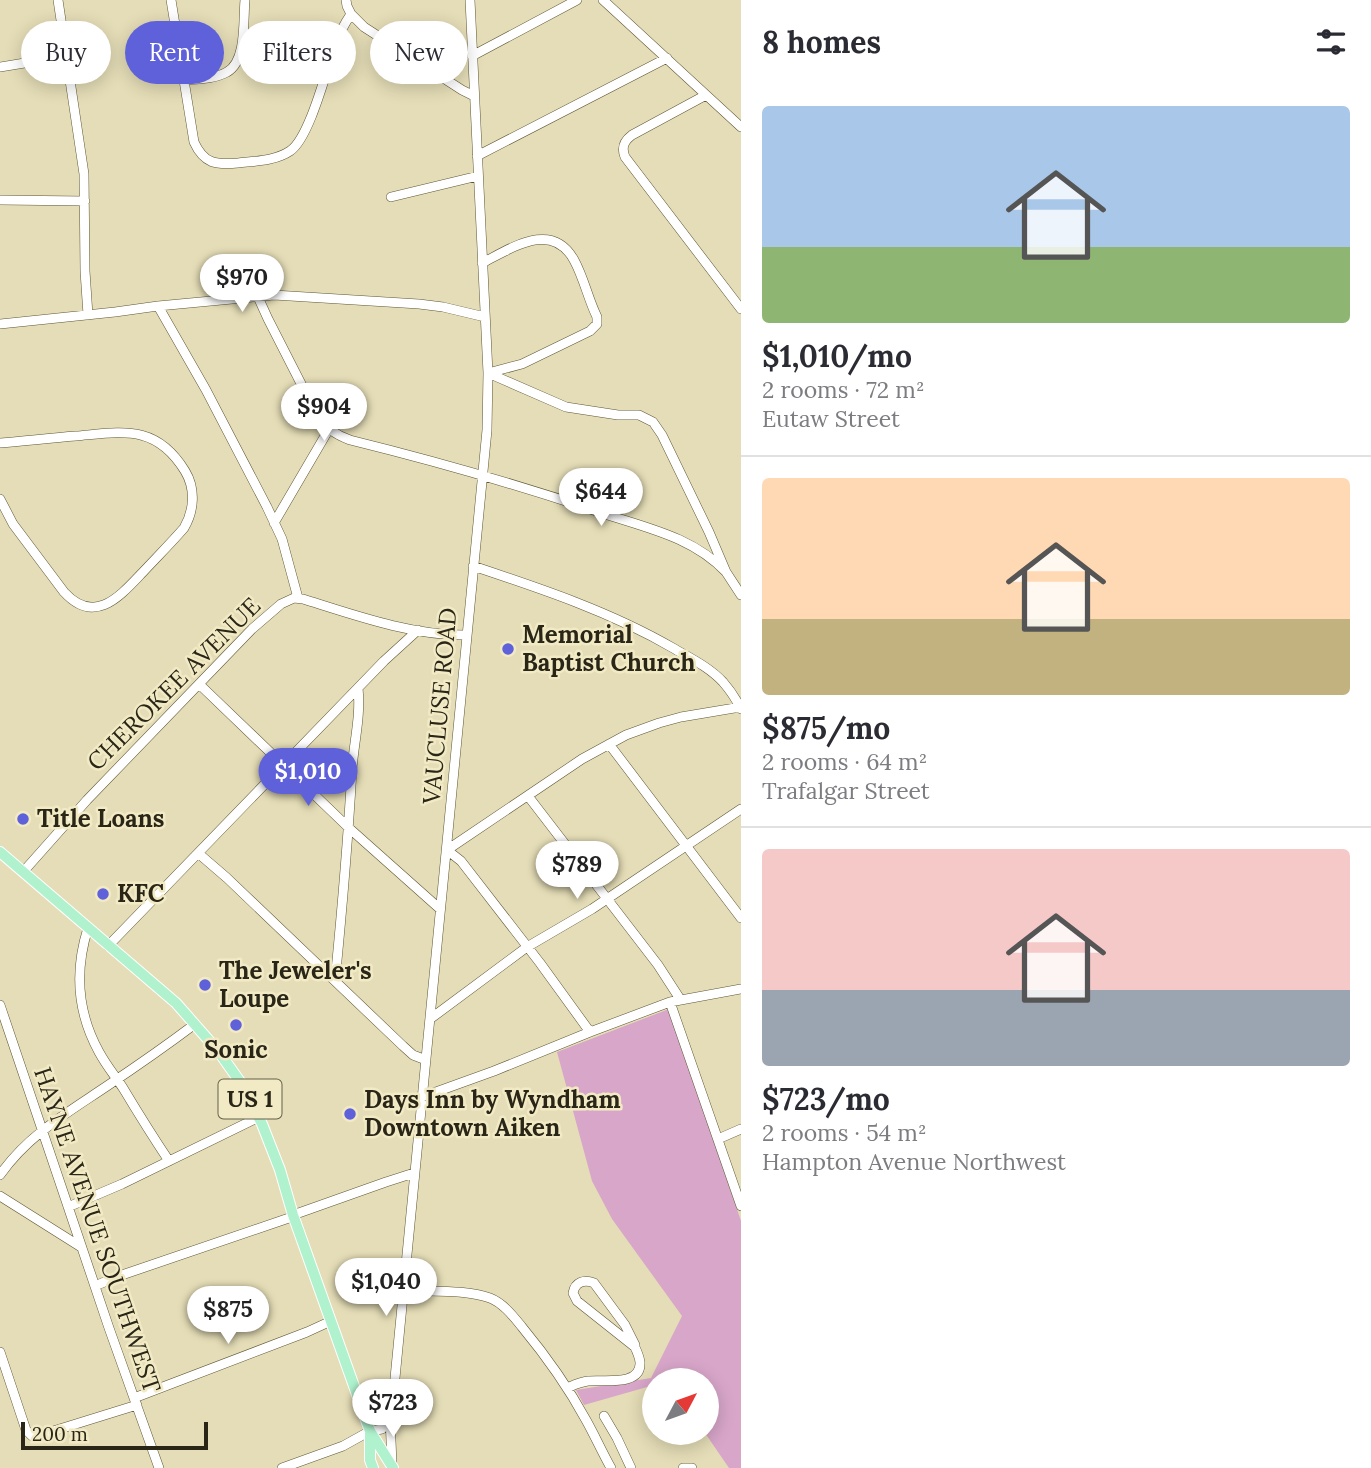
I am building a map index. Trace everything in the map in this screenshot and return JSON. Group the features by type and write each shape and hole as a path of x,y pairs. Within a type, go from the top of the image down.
{"main road":[{"name":"US 1","path":"0,852 176,1003 229,1065 243,1086 259,1117 280,1170 293,1215 370,1431 392,1468"},
{"name":"US 1","path":"370,1431 370,1460 373,1468"}],"street":[{"path":"58,0 61,21"},
{"path":"172,0 175,21"},
{"path":"224,74 235,65 241,51 245,0"},
{"path":"346,0 351,14 359,24 474,96"},
{"name":"VAUCLUSE ROAD","path":"392,1468 390,1414 487,430 488,373 470,0"},
{"path":"472,56 577,0"},
{"path":"603,0 741,127"},
{"path":"185,84 194,142 199,152 207,159 227,164 283,155 296,146 305,130 337,40 351,14"},
{"path":"477,156 667,58"},
{"path":"0,67 21,64"},
{"path":"71,84 83,161 88,315"},
{"path":"706,95 632,135 623,145 623,153 741,309"},
{"path":"391,197 478,176"},
{"path":"0,200 85,201"},
{"path":"482,263 534,241 557,241 566,247 575,261 597,317 597,324 590,331 522,364 488,373"},
{"path":"0,324 274,296 419,303 485,317"},
{"path":"258,298 317,415 329,429 350,440 483,475 635,523 687,542 705,552 726,572"},
{"path":"158,306 219,414 282,538 299,598"},
{"path":"488,373 566,407 618,415 639,415 650,419 662,435 726,572 741,595"},
{"path":"274,523 329,429"},
{"path":"0,443 119,432 143,436 161,444 178,461 189,479 192,504 187,523 168,546 118,597 106,605 95,607 77,604 64,592 13,524 0,499"},
{"path":"473,566 590,607 653,636 716,675 741,707 659,723 609,744 582,759 447,850 461,861 590,1032"},
{"name":"CHEROKEE AVENUE","path":"23,872 87,800 198,684 238,643 287,600 299,598 418,630 467,635"},
{"path":"108,946 358,688 418,630"},
{"path":"198,684 349,828 440,909"},
{"path":"335,981 360,708 358,688"},
{"path":"609,744 741,918"},
{"path":"528,796 658,965 675,1001 741,1206"},
{"path":"430,1019 527,947 570,922 741,809"},
{"path":"198,853 413,1055 426,1060"},
{"path":"88,928 81,950 79,988 81,1004 93,1040 169,1161"},
{"path":"422,1097 675,1001 741,989"},
{"name":"HAYNE AVENUE SOUTHWEST","path":"0,1004 159,1468"},
{"path":"0,1175 29,1141 195,1024"},
{"path":"68,1207 259,1117"},
{"path":"718,1139 741,1129"},
{"path":"95,1286 414,1173"},
{"path":"0,1196 82,1248"},
{"path":"567,1388 584,1381 622,1380 634,1376 640,1367 635,1347 625,1325 594,1283 583,1281 577,1284 573,1293 578,1301 635,1347"},
{"path":"404,1290 457,1293 494,1300 536,1343 587,1421 611,1468"},
{"path":"0,1352 27,1433 35,1436 136,1401 331,1321"},
{"path":"282,1468 342,1447 370,1431 382,1429 390,1414"},
{"path":"604,1416 631,1468"},
{"path":"684,1468 692,1468"}],"shaded area":[{"path":"669,1009 741,1221 741,1468 729,1468 714,1446 719,1446 719,1368 656,1368 682,1316 612,1219 592,1181 557,1052"},
{"path":"642,1379 642,1388 584,1405 576,1390"}],"place":[{"name":"Memorial Baptist Church","path":"508,649"},
{"name":"Title Loans","path":"23,819"},
{"name":"KFC","path":"103,894"},
{"name":"The Jeweler's Loupe","path":"205,985"},
{"name":"Sonic","path":"236,1025"},
{"name":"Days Inn by Wyndham Downtown Aiken","path":"350,1114"}]}
